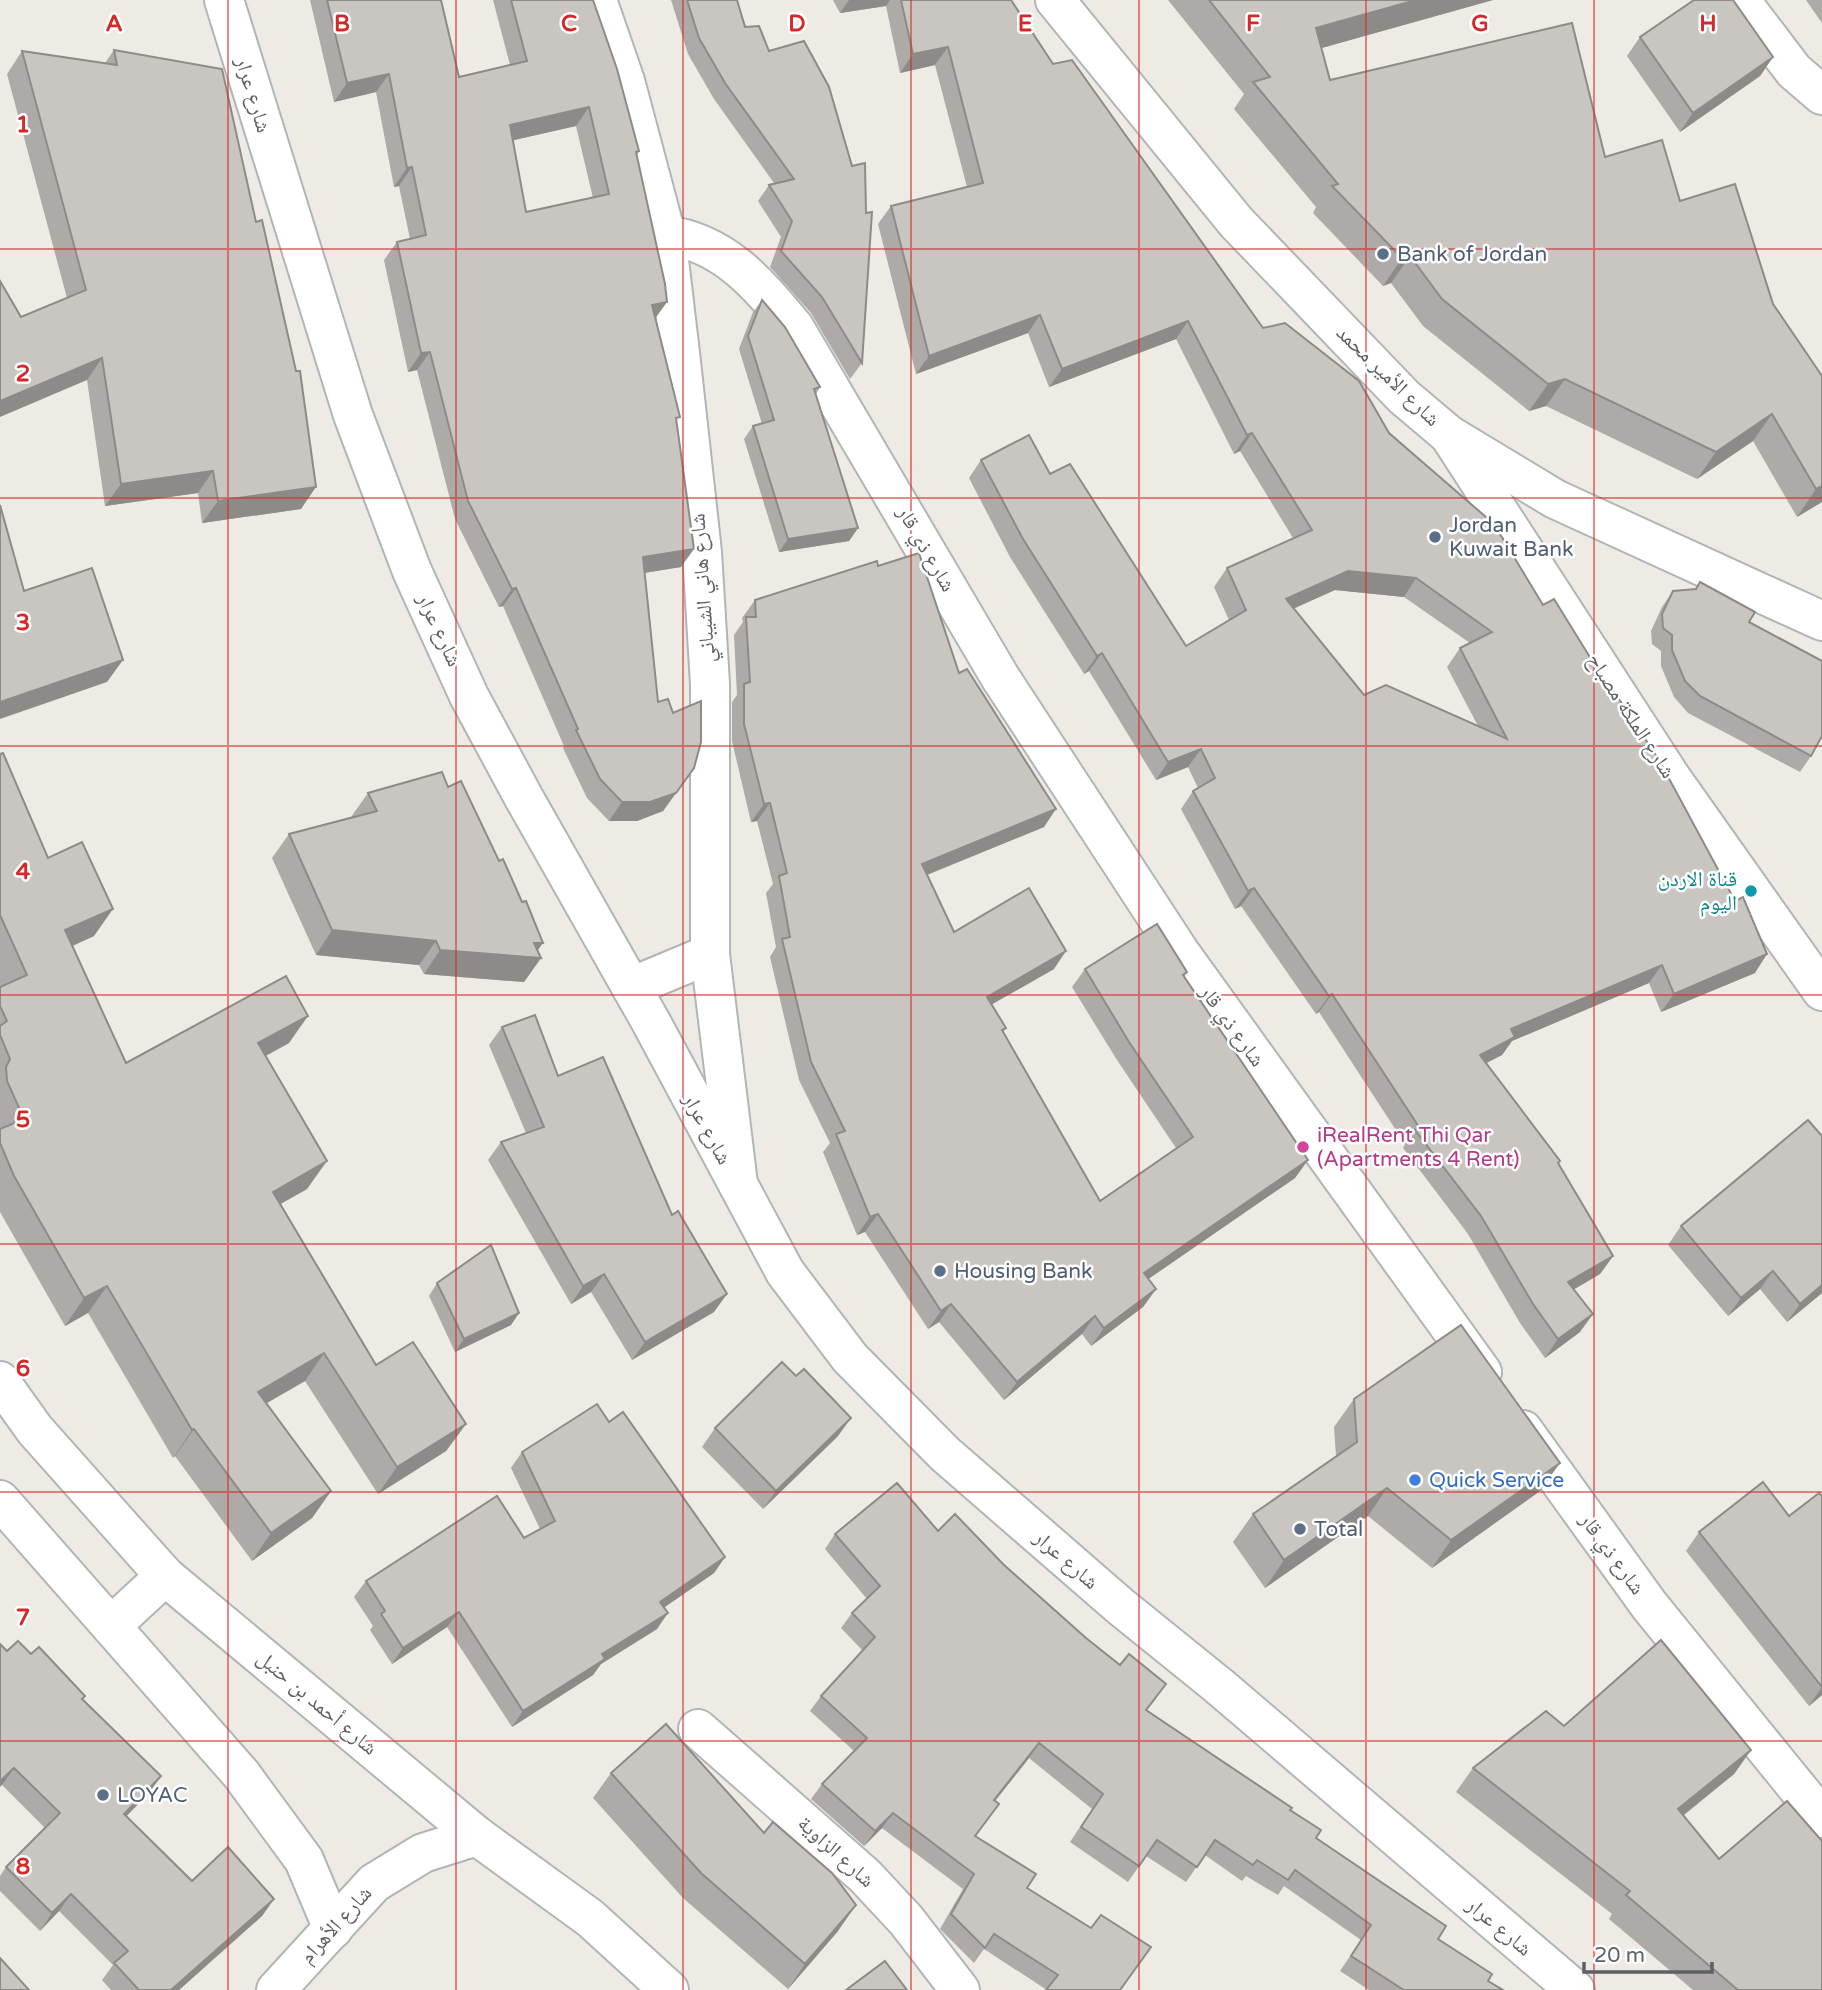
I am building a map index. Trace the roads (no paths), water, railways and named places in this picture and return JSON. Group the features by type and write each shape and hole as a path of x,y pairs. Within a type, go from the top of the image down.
{"street":[{"name":"شارع عرار","path":"224,0 353,415 412,571 475,707 785,1272 850,1358 945,1454 1120,1606 1219,1686 1575,1990"},
{"name":"شارع هاني الشيباني","path":"597,0 625,80 666,235 702,552 708,658 710,954 738,1185"},
{"name":"شارع الأمير محمد","path":"1055,0 1236,222 1404,397 1449,435 1555,499 1822,621"},
{"path":"1740,0 1794,71 1822,95"},
{"name":"شارع ذي قار","path":"666,235 705,244 728,258 754,279 794,327 1000,677 1179,951 1649,1605 1822,1818"},
{"name":"شارع الملكة مصباح","path":"1449,435 1672,779 1822,991"},
{"path":"631,987 710,954"},
{"name":"شارع أحمد بن حنبل","path":"0,1381 35,1430 165,1576 477,1836 590,1919 668,1990"},
{"path":"0,1500 241,1774 304,1860 333,1929"},
{"path":"111,1626 165,1576"},
{"name":"شارع الزاوية","path":"698,1729 864,1876 906,1920 960,1990"},
{"name":"شارع الأهرام","path":"276,1990 374,1883 422,1853 477,1836"}],"place":[{"name":"Bank of Jordan","path":"1383,254"},
{"name":"Jordan Kuwait Bank","path":"1435,537"},
{"name":"قناة الاردن اليوم","path":"1751,891"},
{"name":"iRealRent Thi Qar (Apartments 4 Rent)","path":"1303,1147"},
{"name":"Housing Bank","path":"940,1271"},
{"name":"Quick Service","path":"1415,1480"},
{"name":"Total","path":"1300,1529"},
{"name":"LOYAC","path":"103,1795"}]}
